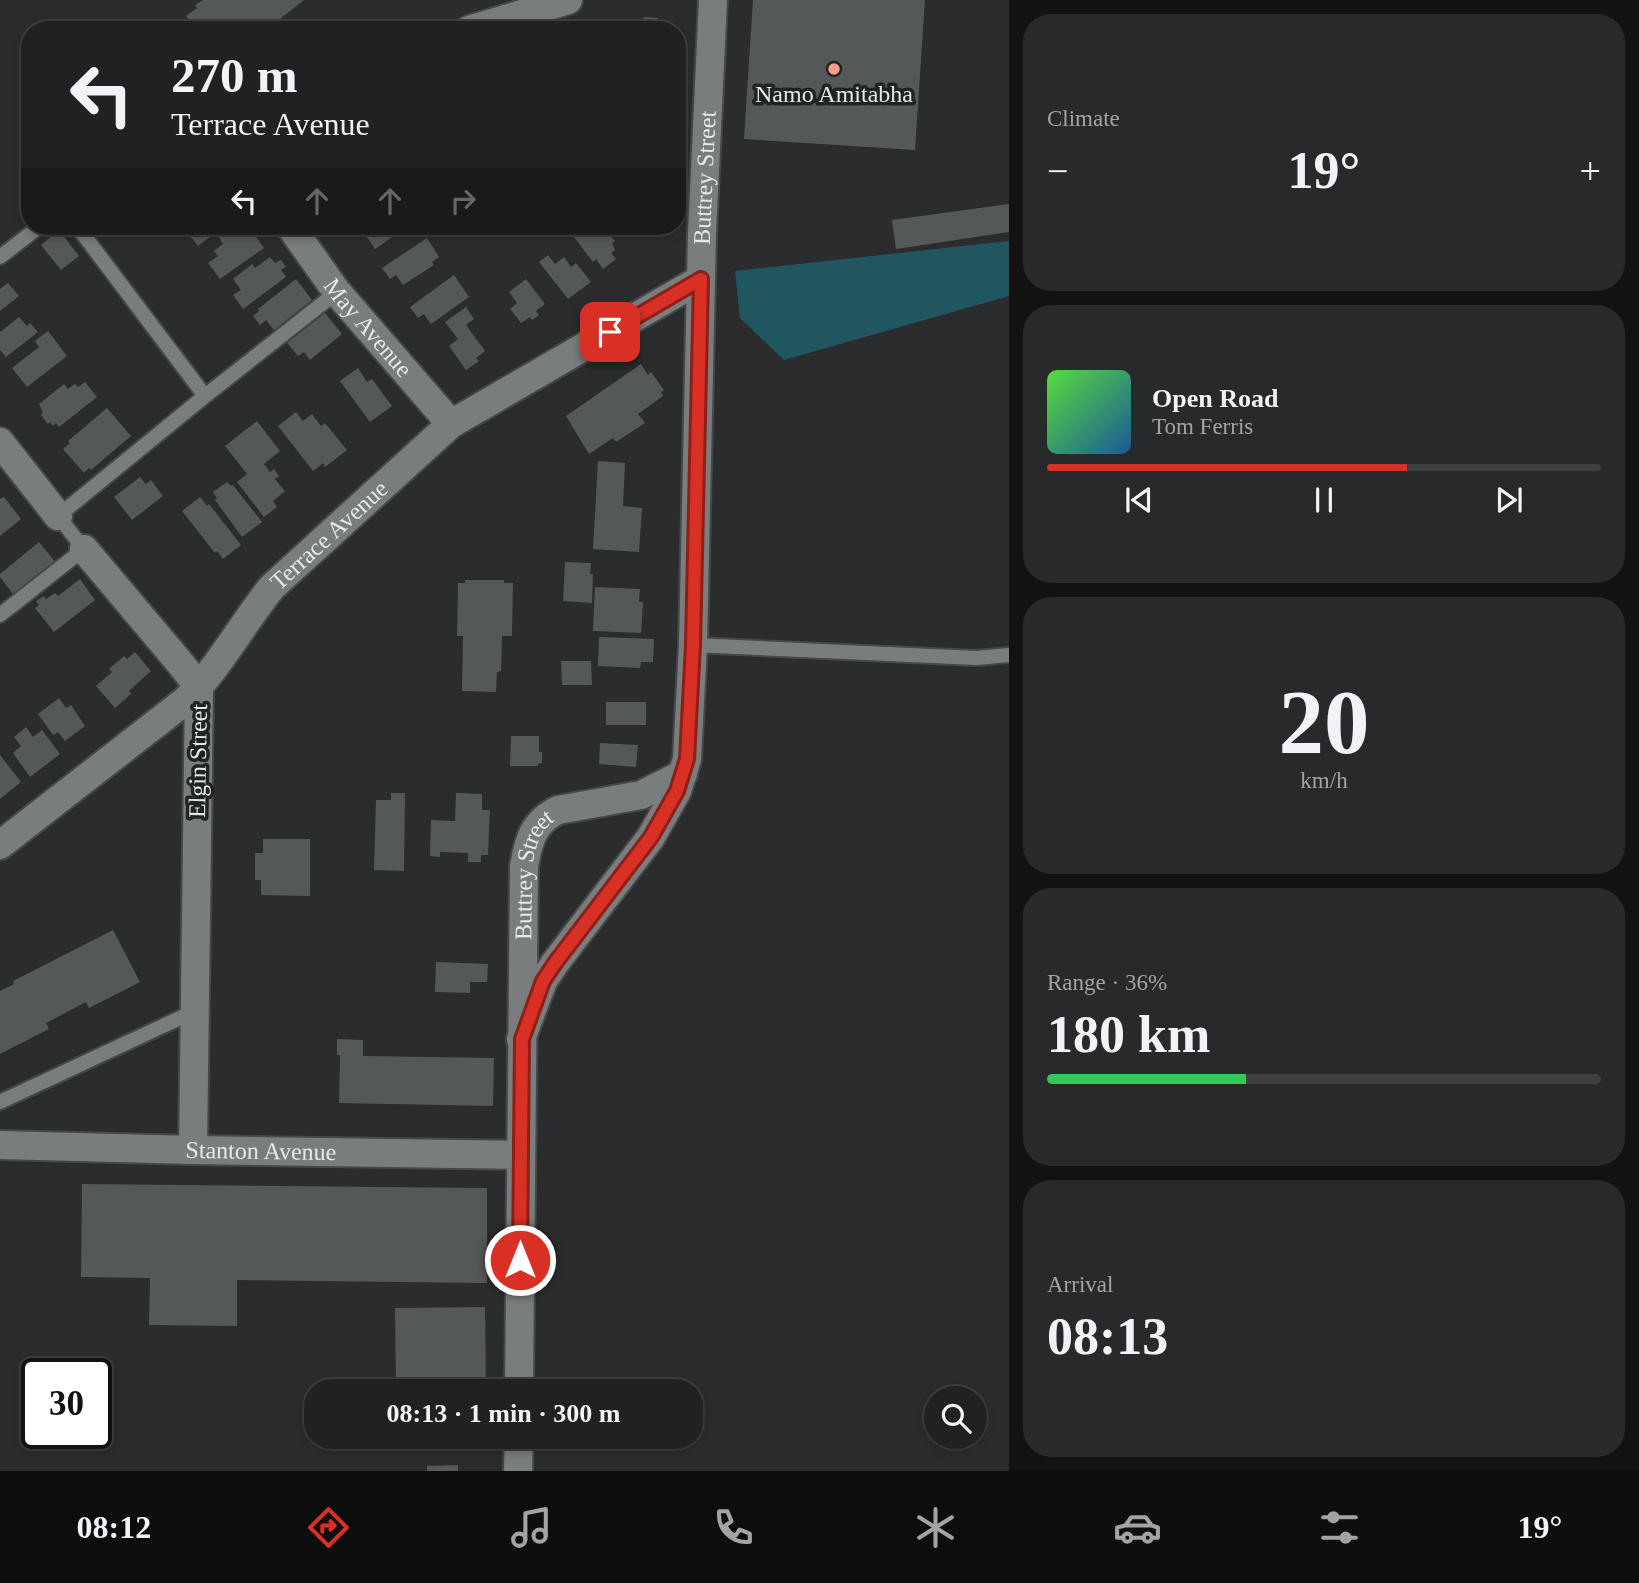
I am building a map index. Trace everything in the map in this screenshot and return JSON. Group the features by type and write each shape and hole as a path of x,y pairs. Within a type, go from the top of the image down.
{"street":[{"path":"499,21 568,0"},
{"name":"Buttrey Street","path":"522,1039 543,981 651,837 677,791 688,747 693,645 701,279 713,0"},
{"name":"May Avenue","path":"296,235 337,292 451,425"},
{"name":"Terrace Avenue","path":"0,845 162,720 199,687 272,587 451,425 701,279"},
{"name":"Elgin Street","path":"0,442 58,516"},
{"name":"Elgin Street","path":"84,549 199,687 193,1150"},
{"name":"Buttrey Street","path":"519,1379 524,867 527,845 535,831 558,810 641,795 683,774"},
{"name":"Stanton Avenue","path":"0,1145 520,1155"},
{"path":"518,1471 519,1449"}],"lane":[{"path":"0,257 28,235"},
{"path":"84,235 205,396"},
{"path":"58,516 337,292"},
{"name":"Elgin Street","path":"58,516 84,549"},
{"path":"0,615 84,549"},
{"path":"693,645 976,659 1009,655"},
{"path":"0,1102 195,1011"}],"shaded area":[{"path":"1009,241 1009,296 784,360 740,318 735,271"}],"building":[{"path":"203,0 304,0 277,21 190,21 186,16 197,8 195,5"},
{"name":"Namo Amitabha","path":"753,0 925,0 915,150 744,139"},
{"path":"644,17 658,18 658,21 643,21"},
{"path":"1009,204 1009,232 896,249 892,220"},
{"path":"53,235 63,235 79,256 61,270 41,245"},
{"path":"189,235 212,235 198,246"},
{"path":"255,235 264,248 220,279 208,263 218,256 214,251 223,244 219,237"},
{"path":"366,235 395,235 375,249"},
{"path":"573,235 610,235 615,241 612,243 615,250 611,253 616,259 603,269 596,259 593,262"},
{"path":"427,238 439,257 432,262 434,265 403,285 396,275 390,279 382,268"},
{"path":"548,255 555,264 564,257 571,267 576,263 591,282 568,299 539,262"},
{"path":"270,257 275,263 281,260 286,267 281,270 286,277 243,309 233,295 241,290 233,279 252,264 255,268"},
{"path":"454,275 469,297 431,324 424,314 418,318 410,307"},
{"path":"296,279 312,300 274,330 266,320 260,325 253,316 258,309"},
{"path":"526,279 545,304 536,311 539,315 521,323 510,309 517,303 509,292"},
{"path":"8,283 19,296 0,311 0,289"},
{"path":"466,307 474,319 466,325 485,351 476,358 479,361 466,370 449,346 458,339 445,322"},
{"path":"325,313 342,334 310,360 304,352 298,356 287,343"},
{"path":"19,317 27,326 30,323 38,332 6,357 0,350 0,332"},
{"path":"48,331 67,356 27,387 12,368 39,347 35,341"},
{"path":"641,364 648,375 651,372 664,390 661,392 663,396 638,414 645,423 616,442 613,438 589,454 566,416"},
{"path":"358,368 367,382 372,379 392,406 370,422 340,381"},
{"path":"85,382 97,397 59,427 56,423 53,426 50,422 48,424 41,415 43,413 39,404 64,384 68,389"},
{"path":"107,408 131,436 84,473 63,449 70,443 68,441"},
{"path":"296,412 303,421 312,414 321,426 325,423 347,450 325,467 323,463 313,471 278,426"},
{"path":"257,421 280,451 264,464 270,472 274,469 279,476 275,479 285,491 273,501 277,507 264,517 237,482 247,474 225,446"},
{"path":"598,461 625,463 623,506 642,508 639,552 593,549"},
{"path":"140,477 146,484 151,480 163,496 132,520 114,497"},
{"path":"227,482 233,485 262,522 242,537 215,500 217,498 213,492"},
{"path":"4,497 21,519 0,536 0,499"},
{"path":"200,497 207,506 209,504 241,545 223,559 217,551 215,553 182,511"},
{"path":"39,542 56,563 25,588 24,586 13,594 0,574"},
{"path":"565,562 591,563 592,603 563,601"},
{"path":"80,579 95,600 54,632 35,608 39,605 36,601 55,593 58,596"},
{"path":"465,580 504,580 504,583 513,583 512,636 502,636 501,671 497,672 496,692 462,691 463,636 457,636 458,583 465,583"},
{"path":"595,587 640,589 639,602 643,602 641,633 593,631"},
{"path":"599,637 654,639 653,662 641,662 640,668 598,666"},
{"path":"135,652 151,671 115,708 96,686 112,672 109,669 124,656 127,659"},
{"path":"561,661 591,661 592,685 562,685"},
{"path":"59,698 66,708 71,705 85,726 65,741 58,732 53,735 38,714"},
{"path":"606,702 646,702 646,725 606,725"},
{"path":"26,727 33,737 42,730 60,754 30,777 13,753 21,746 14,737"},
{"path":"511,736 539,736 542,763 538,766 510,766"},
{"path":"600,743 638,745 636,767 599,764"},
{"path":"0,755 21,782 0,799"},
{"path":"391,793 405,793 404,871 374,870 376,800 391,800"},
{"path":"456,793 482,794 482,810 490,810 488,855 481,855 481,862 468,862 468,853 440,852 440,857 430,856 431,820 455,821"},
{"path":"263,839 310,839 310,896 261,895 261,880 255,880 255,853 263,853"},
{"path":"113,930 140,982 89,1008 86,1002 46,1023 49,1029 0,1054 0,991 14,984 13,981"},
{"path":"436,962 488,964 487,982 470,982 470,993 435,992"},
{"path":"337,1039 363,1040 363,1056 494,1058 493,1106 339,1103 340,1055 337,1055"},
{"path":"82,1184 487,1188 487,1283 237,1280 237,1326 149,1325 150,1278 81,1277"},
{"path":"485,1307 486,1379 396,1379 395,1308"},
{"path":"458,1465 458,1471 427,1471 427,1466"}],"place":[{"name":"Namo Amitabha","path":"834,69"}],"route":[{"path":"520,1260 522,1039 543,981 651,837 677,791 688,747 693,645 701,279 610,332"}]}
